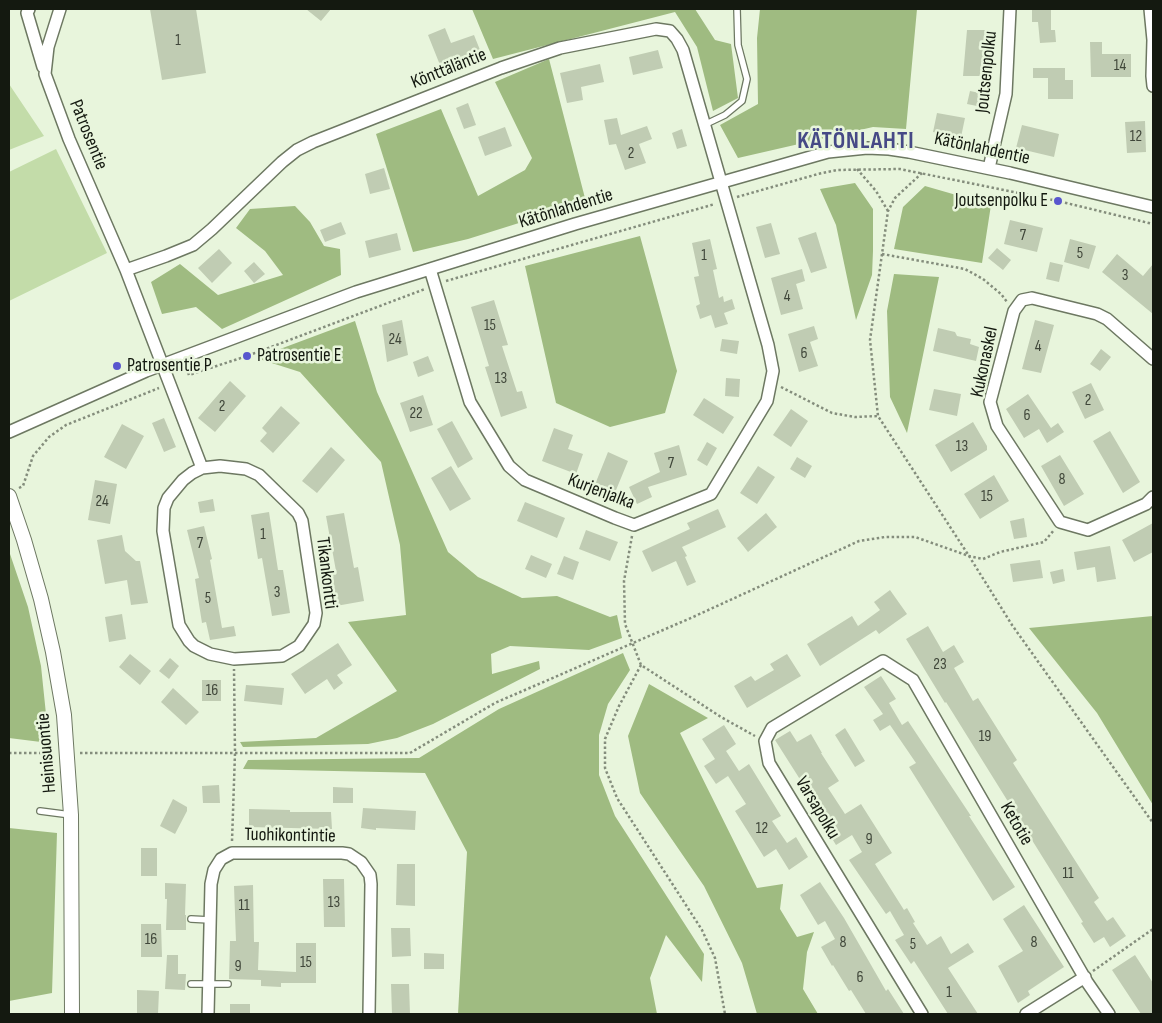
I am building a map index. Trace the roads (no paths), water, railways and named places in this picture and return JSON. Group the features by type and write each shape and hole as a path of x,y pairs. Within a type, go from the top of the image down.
{"street":[{"path":"29,9 27,12 45,74"},
{"name":"Patrosentie","path":"60,9 48,47 45,74 69,139 126,270 162,365"},
{"name":"Joutsenpolku","path":"989,168 1006,94 1010,9"},
{"path":"1150,9 1153,40 1153,86"},
{"name":"Könttäläntie","path":"126,270 193,245 297,150 320,139 492,71 560,48 656,28 670,31 677,39 682,50 720,182"},
{"name":"Kätönlahdentie","path":"9,432 146,370 356,292 720,182 828,152 889,149 909,152 989,168 1153,207"},
{"name":"Kurjenjalka","path":"430,269 470,402 509,466 526,480 634,525 711,494 756,422 767,401 772,382 768,345 720,182"},
{"name":"Kukonaskel","path":"1153,359 1107,319 1096,314 1032,298 1022,300 1014,311 990,402 997,426 1060,522 1088,530 1146,504 1153,497"},
{"path":"162,365 202,468"},
{"name":"Tikankontti","path":"231,466 246,469 259,475 298,513 302,522 316,613 314,624 305,638 295,649 282,656 234,659 210,654 194,646 179,625 163,532 164,508 168,498 183,480 202,468 231,466"},
{"name":"Heinisuontie","path":"12,493 41,599 53,652 64,716 71,815 72,1014"},
{"name":"Ketotie","path":"765,741 772,728 883,661 913,680 1084,977 1109,1014"},
{"name":"Varsapolku","path":"765,741 769,763 922,1014"},
{"name":"Tuohikontintie","path":"208,1014 211,884 214,870 221,859 232,853 349,854 361,862 370,875 371,884 369,1014"},
{"path":"1026,1014 1084,977"}],"lane":[{"path":"704,125 725,115 742,101 747,78 738,45 737,9"},
{"path":"40,811 71,815"},
{"path":"191,919 210,920"},
{"path":"191,984 228,984"}],"place":[{"name":"Joutsenpolku E","path":"1058,201"},
{"name":"Patrosentie E","path":"247,356"},
{"name":"Patrosentie P","path":"117,366"}],"district":[{"name":"KÄTÖNLAHTI","path":"856,142"}]}
